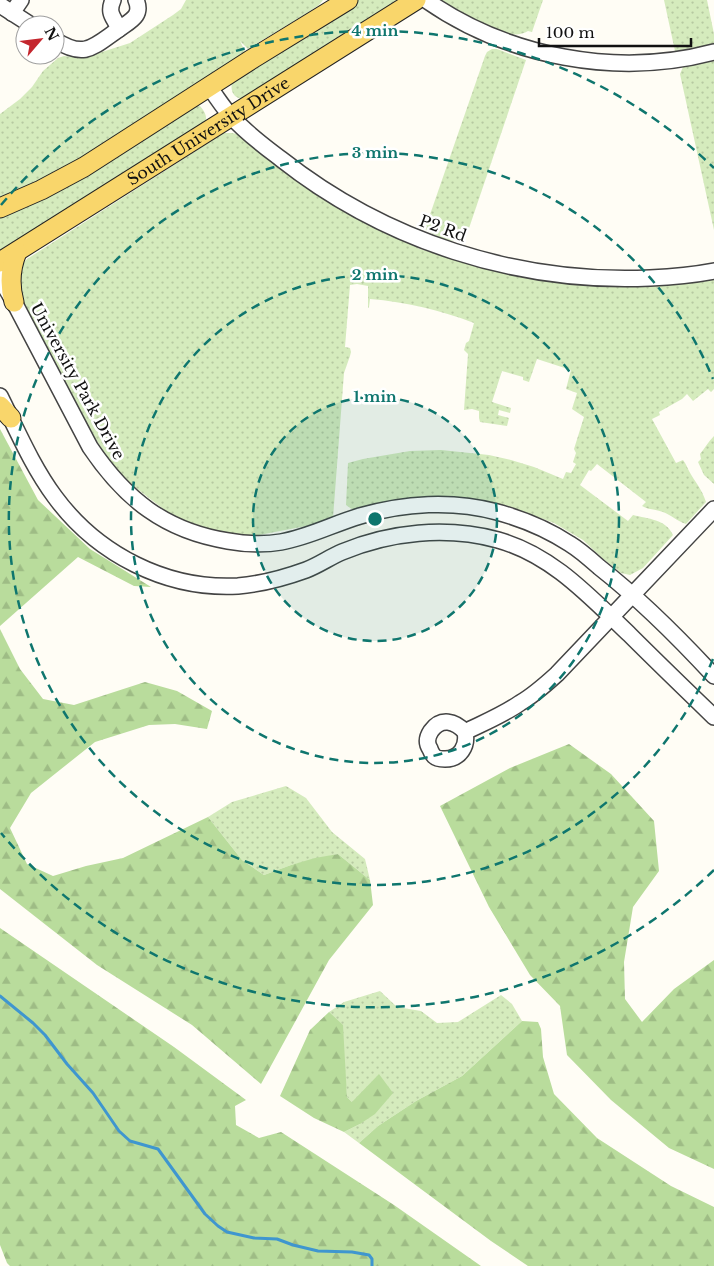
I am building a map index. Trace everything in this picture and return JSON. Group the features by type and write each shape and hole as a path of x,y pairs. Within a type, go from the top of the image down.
{"main road":[{"path":"0,208 41,190 84,167 347,0"},
{"name":"South University Drive","path":"0,262 416,0"},
{"path":"14,302 10,275 12,263 17,252"}],"street":[{"path":"6,9 21,0"},
{"path":"113,0 110,8 111,15 119,29"},
{"path":"65,46 74,50 82,50 96,45 134,19 138,13 136,0"},
{"path":"426,0 469,27 502,41 560,57 620,63 677,60 714,52"},
{"name":"P2 Rd","path":"209,87 231,117 294,170 352,206 390,226 453,252 525,270 597,278 670,277 714,271"},
{"name":"University Park Drive","path":"0,278 90,446 103,465 130,495 170,524 213,539 258,544 298,538 374,512 404,506 447,505 496,512 522,520 571,544 632,595 670,630 714,676"},
{"path":"0,396 6,412 42,478 70,516 103,545 147,570 171,579 193,583 238,586 280,579 309,569 343,552 369,542 391,537 434,532 472,534 498,540 542,558 560,570 577,584 714,717"},
{"path":"465,732 512,708 541,688 557,674 714,509"},
{"path":"337,524 343,552"}],"green space":[{"path":"186,0 323,0 307,13 248,49 240,41 252,59 0,208 0,114 20,99 50,65 65,65 65,56 83,58 130,43 181,9"},
{"path":"358,0 396,0 394,4 273,82 265,83 265,87 243,99 233,94 232,82 251,67 258,67 259,62"},
{"path":"440,0 543,0 532,32 508,34 483,25"},
{"path":"664,0 707,0 714,34 714,44 675,51"},
{"path":"492,49 497,49 526,60 466,237 462,240 451,241 434,235 425,229 485,56"},
{"path":"714,61 714,230 680,74 683,67 687,65"},
{"path":"196,106 200,106 205,113 206,120 204,126 0,252 0,217"},
{"path":"224,133 241,135 417,245 417,248 423,250 481,266 714,276 714,389 711,392 708,389 693,401 687,394 682,399 659,412 660,415 652,419 676,463 683,460 706,502 686,524 663,512 642,506 646,502 597,464 591,471 589,470 580,485 628,521 633,515 656,520 666,526 673,535 643,568 630,575 621,573 583,540 554,523 508,506 475,499 414,497 353,510 346,505 348,463 410,451 441,450 489,455 534,467 563,479 566,472 571,473 576,464 573,462 576,453 574,449 584,417 572,409 577,393 566,389 571,370 537,359 529,382 523,380 523,377 502,371 492,402 511,408 510,413 499,410 498,415 509,418 507,426 480,422 479,411 472,409 464,410 468,354 464,350 466,343 469,341 474,323 436,310 397,302 370,299 368,308 368,286 357,284 350,285 345,347 350,348 351,352 344,373 333,518 322,523 259,535 231,535 199,527 175,518 121,475 108,459 16,288 19,267 27,259"},
{"path":"0,429 38,500 90,549 151,587 134,586 78,557 0,626"},
{"path":"714,436 714,484 704,475 698,462 701,459 700,454"},
{"path":"0,629 20,669 43,699 74,705 145,682 177,691 212,711 207,729 175,724 149,725 95,742 31,793 10,828 27,864 53,876 123,858 208,817 242,860 264,875 315,858 338,854 370,880 373,905 329,960 261,1084 192,1025 97,965 0,889"},
{"path":"569,744 611,774 654,821 659,871 633,907 624,962 625,999 642,1022 674,989 714,960 714,1169 669,1148 611,1100 567,1055 560,1006 530,975 489,907 440,806 510,768"},
{"path":"286,786 306,798 332,832 365,859 370,880 338,854 291,865 264,875 242,860 208,817 232,802"},
{"path":"0,928 174,1047 246,1100 235,1106 236,1125 259,1138 281,1132 394,1205 481,1266 10,1266 0,1245"},
{"path":"380,991 397,1007 421,1011 437,1023 458,1022 501,995 512,1004 522,1021 462,1076 416,1101 378,1126 359,1143 344,1132 360,1124 352,1102 347,1097 344,1063 329,1012 344,1002"},
{"path":"329,1012 343,1025 347,1097 352,1102 379,1074 393,1093 375,1114 344,1132 314,1118 280,1096 310,1030"},
{"path":"522,1021 538,1022 541,1029 543,1057 554,1094 597,1138 671,1186 714,1207 714,1266 528,1266 491,1241 359,1143 378,1126 416,1101 462,1076"}],"waterway":[{"path":"0,996 45,1035 67,1064 93,1093 119,1131 130,1141 158,1149 205,1214 218,1226 227,1232 254,1238 277,1239 318,1251 352,1252 369,1255 372,1259 372,1266"}]}
